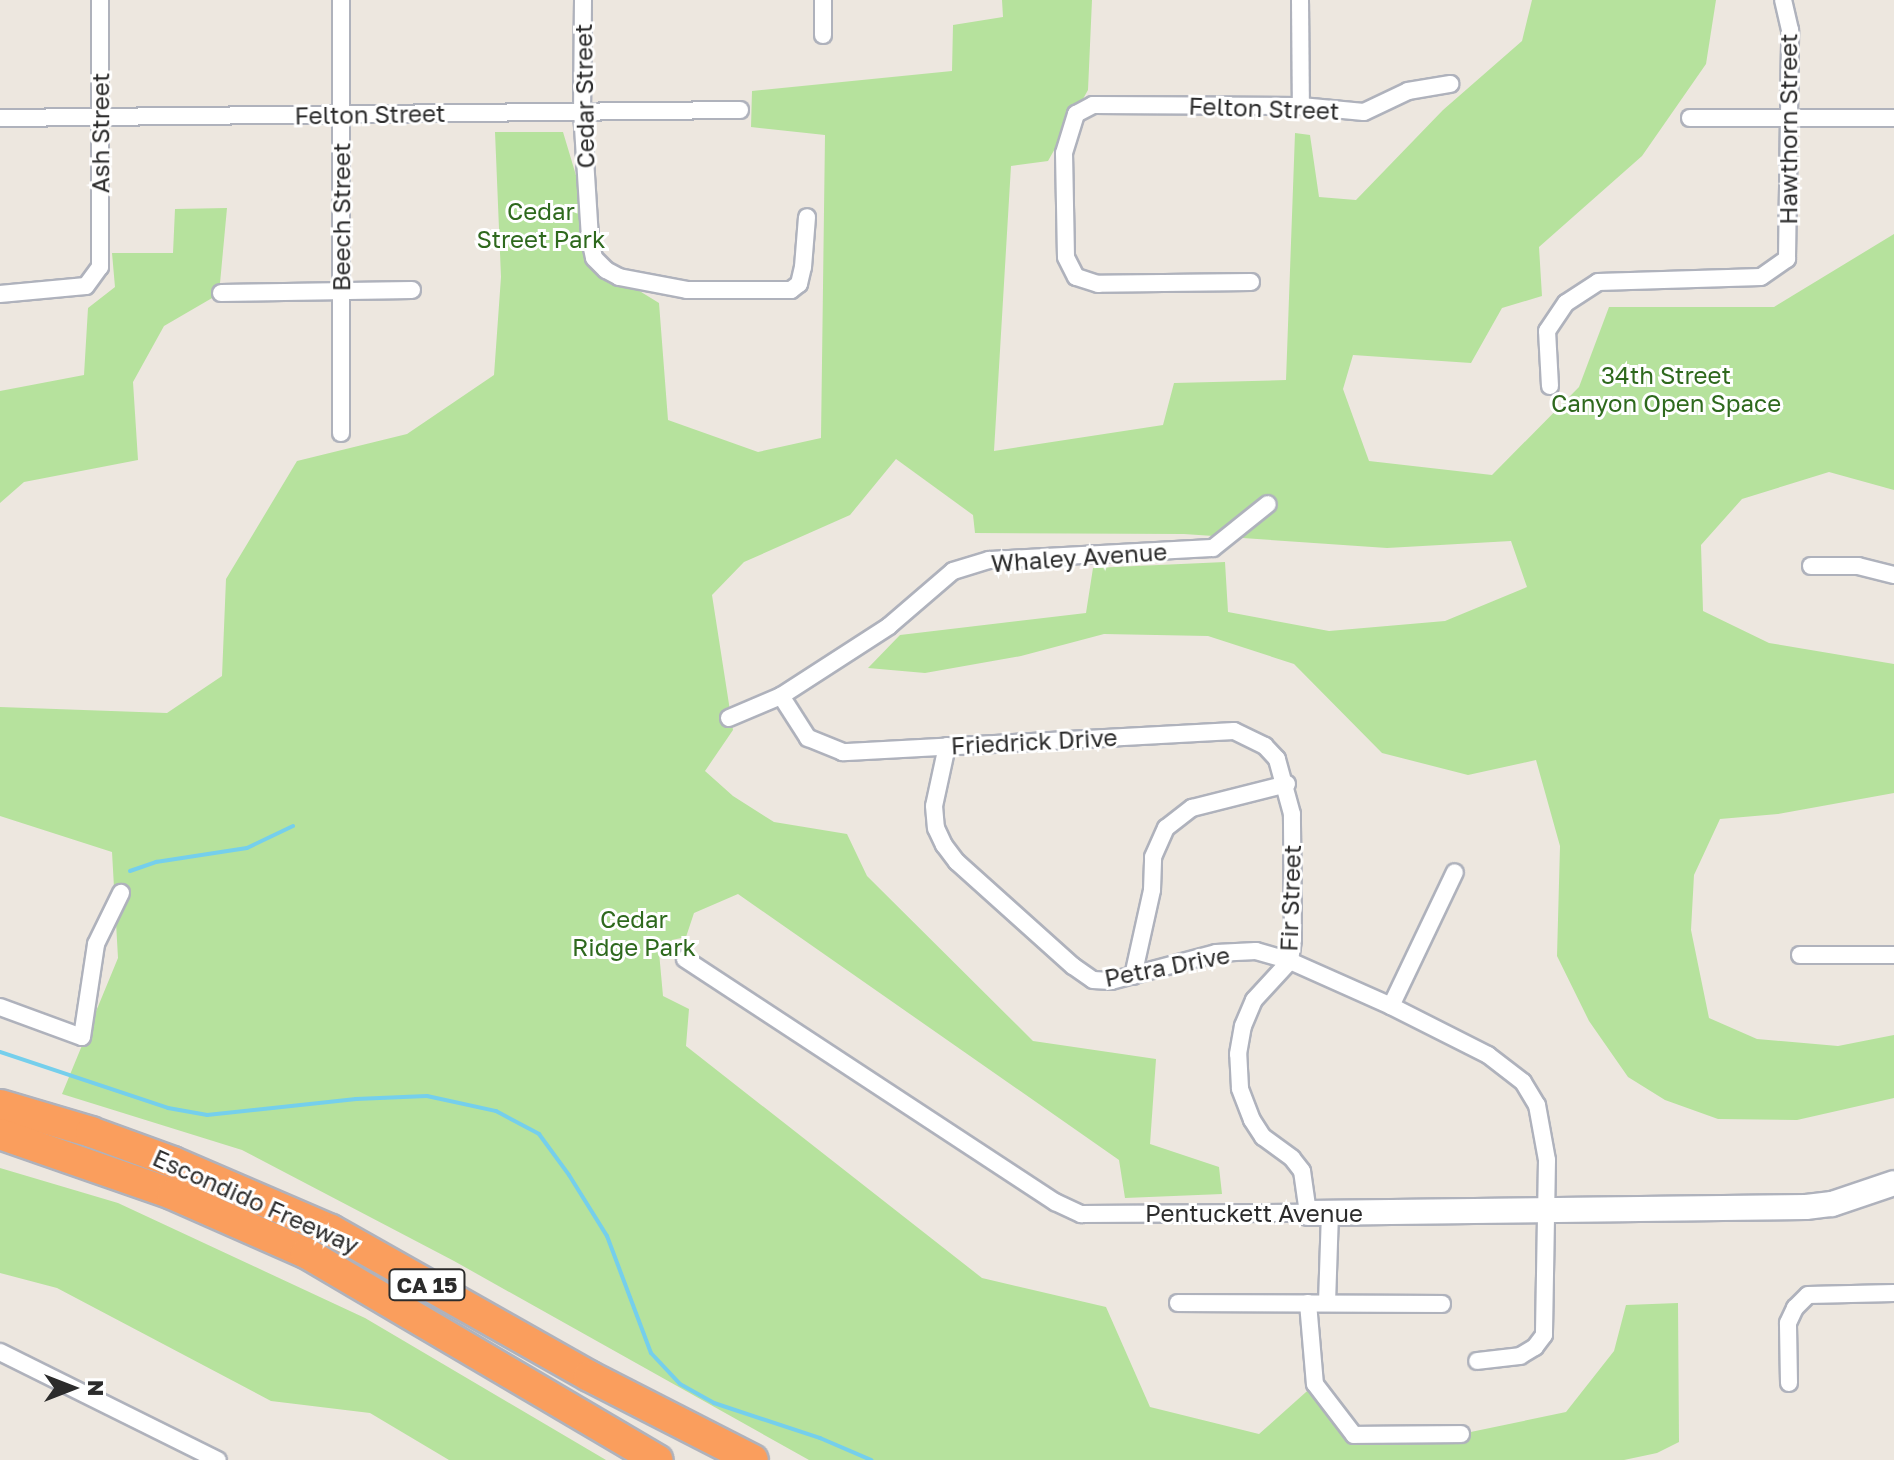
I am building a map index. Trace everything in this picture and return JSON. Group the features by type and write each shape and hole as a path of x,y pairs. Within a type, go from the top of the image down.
{"highway":[{"path":"0,1098 91,1132"},
{"name":"Escondido Freeway","path":"0,1105 91,1132 173,1162 331,1230 589,1376 753,1460"},
{"name":"Escondido Freeway","path":"0,1134 172,1194 306,1253 658,1460"},
{"path":"0,1144 87,1163"}],"street":[{"name":"Ash Street","path":"0,294 86,286 100,267 100,0"},
{"name":"Beech Street","path":"341,0 341,433"},
{"name":"Cedar Street","path":"583,0 582,111 590,239 594,258 606,270 619,277 687,290 779,292 799,284 807,217"},
{"path":"823,0 823,35"},
{"path":"1300,0 1301,106"},
{"name":"Hawthorn Street","path":"1550,386 1547,331 1566,303 1598,282 1761,277 1787,259 1790,30 1783,0"},
{"name":"Felton Street","path":"1251,282 1098,284 1076,277 1066,257 1064,153 1076,114 1093,105 1301,106 1364,112 1408,91 1450,84"},
{"name":"Felton Street","path":"0,118 740,110"},
{"path":"1690,118 1894,118"},
{"path":"221,293 412,290"},
{"name":"Whaley Avenue","path":"729,718 781,696 889,626 953,571 989,560 1213,548 1268,504"},
{"path":"1811,566 1858,566 1894,575"},
{"name":"Friedrick Drive","path":"781,696 801,730 822,746 843,752 1234,731 1265,746 1277,759 1287,784"},
{"name":"Petra Drive","path":"947,746 934,806 936,828 957,862 1073,966 1093,980 1111,981 1216,953 1256,951 1290,961 1391,1006 1488,1055 1523,1082 1537,1105 1545,1130 1544,1335 1535,1347 1520,1356 1477,1361"},
{"path":"1133,976 1152,890 1153,857 1166,828 1192,808 1287,784"},
{"name":"Fir Street","path":"1287,784 1292,814 1290,961 1254,1000 1243,1026 1238,1054 1240,1088 1252,1120 1263,1137 1292,1158 1302,1171 1319,1213 1327,1303"},
{"path":"1391,1006 1455,872"},
{"path":"0,1007 82,1037 96,944 121,893"},
{"path":"1800,955 1894,955"},
{"name":"Pentuckett Avenue","path":"685,959 1055,1202 1081,1214 1806,1207 1832,1204 1894,1183"},
{"path":"1789,1383 1788,1323 1795,1308 1808,1295 1894,1293"},
{"path":"1178,1303 1442,1304"},
{"path":"1308,1303 1315,1384 1354,1435 1461,1434"},
{"path":"0,1352 218,1460"}],"green space":[{"path":"1002,0 1092,0 1088,90 1048,161 1011,166 994,451 1163,425 1174,383 1286,380 1295,133 1310,135 1319,197 1356,200 1443,110 1522,41 1532,0 1716,0 1706,64 1642,156 1539,247 1542,296 1502,308 1471,363 1353,355 1343,389 1369,461 1492,475 1579,387 1609,307 1774,307 1894,234 1894,490 1829,472 1742,499 1701,545 1703,611 1769,643 1894,664 1894,793 1778,814 1720,819 1694,875 1691,930 1709,1018 1757,1039 1838,1046 1894,1035 1894,1098 1797,1120 1718,1119 1665,1100 1628,1077 1589,1021 1557,956 1560,846 1536,760 1468,775 1382,753 1294,664 1208,636 1104,634 1021,656 925,673 868,668 900,635 1086,613 1093,568 1225,562 1228,612 1329,631 1445,621 1527,587 1511,541 1387,548 1184,534 975,533 973,515 896,459 850,515 744,562 712,595 733,730 705,771 733,796 774,822 847,834 867,876 1033,1041 1156,1059 1150,1144 1219,1167 1222,1194 1125,1198 1119,1160 738,894 694,913 686,937 672,940 659,952 663,996 689,1009 686,1046 982,1278 1106,1307 1150,1407 1259,1434 1315,1384 1354,1435 1461,1434 1566,1412 1614,1351 1626,1305 1678,1303 1679,1442 1657,1453 1624,1460 809,1460 454,1261 242,1150 62,1094 118,958 112,852 0,816 0,707 167,713 222,676 226,579 297,461 407,434 494,375 501,277 495,132 563,132 581,192 589,260 659,303 668,420 758,452 821,438 825,135 751,127 752,91 952,71 953,25 1003,17"},
{"path":"227,208 219,294 164,326 133,382 138,460 24,482 0,503 0,391 84,375 88,308 115,287 112,253 173,253 175,209"},
{"path":"0,1168 118,1203 365,1318 606,1460 449,1460 370,1413 271,1401 57,1288 0,1273"}],"waterway":[{"path":"130,871 156,862 247,848 293,826"},
{"path":"0,1052 168,1108 207,1115 356,1099 427,1096 496,1111 539,1134 569,1175 607,1236 651,1353 680,1384 714,1403 820,1438 871,1460"}],"park label":[{"name":"Cedar Street Park","path":"541,225"},
{"name":"34th Street Canyon Open Space","path":"1666,389"},
{"name":"Cedar Ridge Park","path":"634,933"}]}
